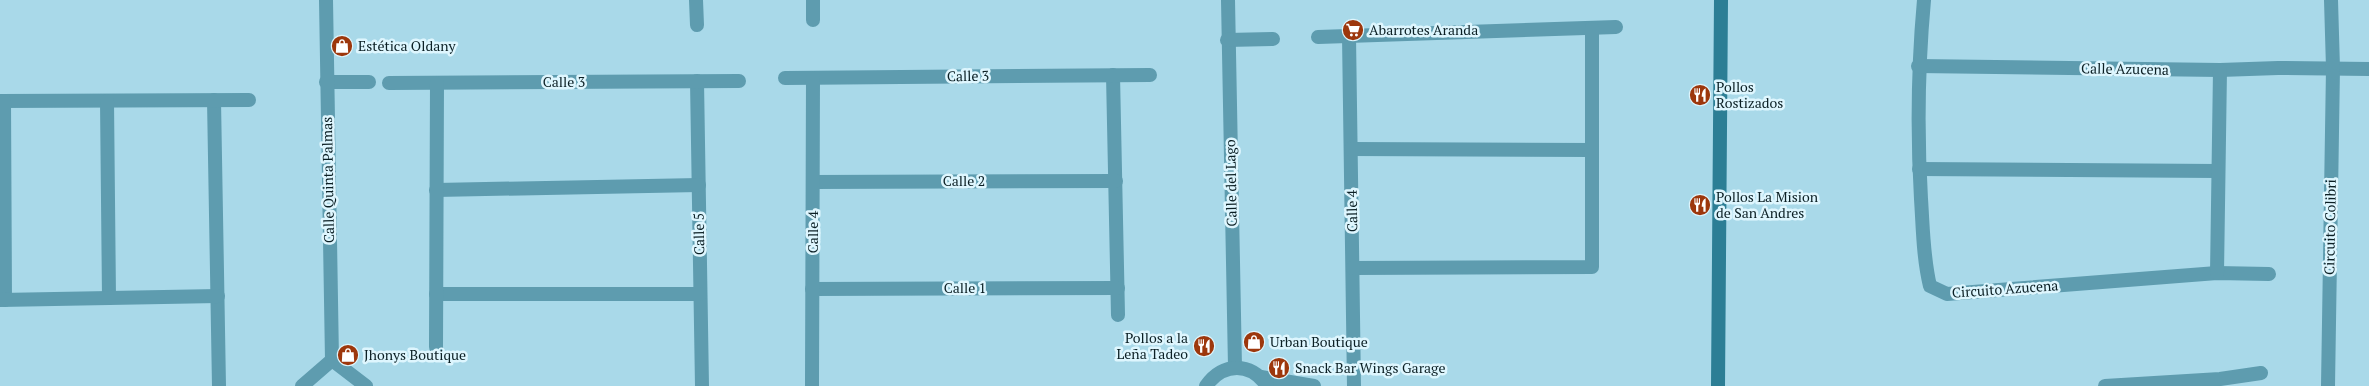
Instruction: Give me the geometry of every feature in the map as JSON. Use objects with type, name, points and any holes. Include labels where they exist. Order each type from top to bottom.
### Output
[{"type":"main road","points":[[1718,386],[1721,0]]},
{"type":"street","name":"Calle Quinta Palmas","points":[[326,0],[332,360]]},
{"type":"street","points":[[696,0],[697,25]]},
{"type":"street","points":[[813,0],[813,20]]},
{"type":"street","name":"Calle del Lago","points":[[1228,0],[1227,40],[1235,367]]},
{"type":"street","name":"Circuito Azucena","points":[[1924,0],[1918,66],[1919,169],[1925,265],[1930,286],[1947,294],[2217,273],[2269,274]]},
{"type":"street","name":"Circuito Colibri","points":[[2328,386],[2333,68],[2331,0]]},
{"type":"street","points":[[1352,268],[1592,267],[1592,28]]},
{"type":"street","points":[[1318,37],[1616,28]]},
{"type":"street","name":"Calle 4","points":[[1349,36],[1354,386]]},
{"type":"street","points":[[1227,40],[1273,40]]},
{"type":"street","name":"Calle Azucena","points":[[1918,66],[2220,70],[2333,68]]},
{"type":"street","points":[[2333,68],[2369,69]]},
{"type":"street","points":[[2217,273],[2217,171],[2220,70]]},
{"type":"street","points":[[1114,75],[1118,315]]},
{"type":"street","name":"Calle 3","points":[[785,78],[1150,75]]},
{"type":"street","name":"Calle 4","points":[[812,386],[813,78]]},
{"type":"street","name":"Calle 5","points":[[697,81],[702,386]]},
{"type":"street","name":"Calle 3","points":[[389,83],[739,81]]},
{"type":"street","points":[[326,82],[369,82]]},
{"type":"street","points":[[436,347],[437,83]]},
{"type":"street","points":[[107,100],[109,298]]},
{"type":"street","points":[[214,100],[219,386]]},
{"type":"street","points":[[218,296],[2,300],[2,101],[249,100]]},
{"type":"street","points":[[1351,148],[1592,150]]},
{"type":"street","points":[[1919,169],[2217,171]]},
{"type":"street","name":"Calle 2","points":[[813,182],[1116,181]]},
{"type":"street","points":[[436,190],[699,185]]},
{"type":"street","name":"Calle 1","points":[[812,289],[1118,288]]},
{"type":"street","points":[[436,294],[700,294]]},
{"type":"street","points":[[302,386],[332,360],[366,386]]},
{"type":"street","points":[[1204,386],[1214,376],[1235,367],[1251,370],[1264,382],[1314,386]]},
{"type":"street","points":[[2105,386],[2220,382],[2261,373]]},
{"type":"place","name":"Abarrotes Aranda","points":[[1353,30]]},
{"type":"place","name":"Estética Oldany","points":[[342,46]]},
{"type":"place","name":"Pollos Rostizados","points":[[1700,95]]},
{"type":"place","name":"Pollos La Mision de San Andres","points":[[1700,205]]},
{"type":"place","name":"Urban Boutique","points":[[1254,342]]},
{"type":"place","name":"Pollos a la Leña Tadeo","points":[[1204,346]]},
{"type":"place","name":"Jhonys Boutique","points":[[348,355]]},
{"type":"place","name":"Snack Bar Wings Garage","points":[[1279,368]]}]
